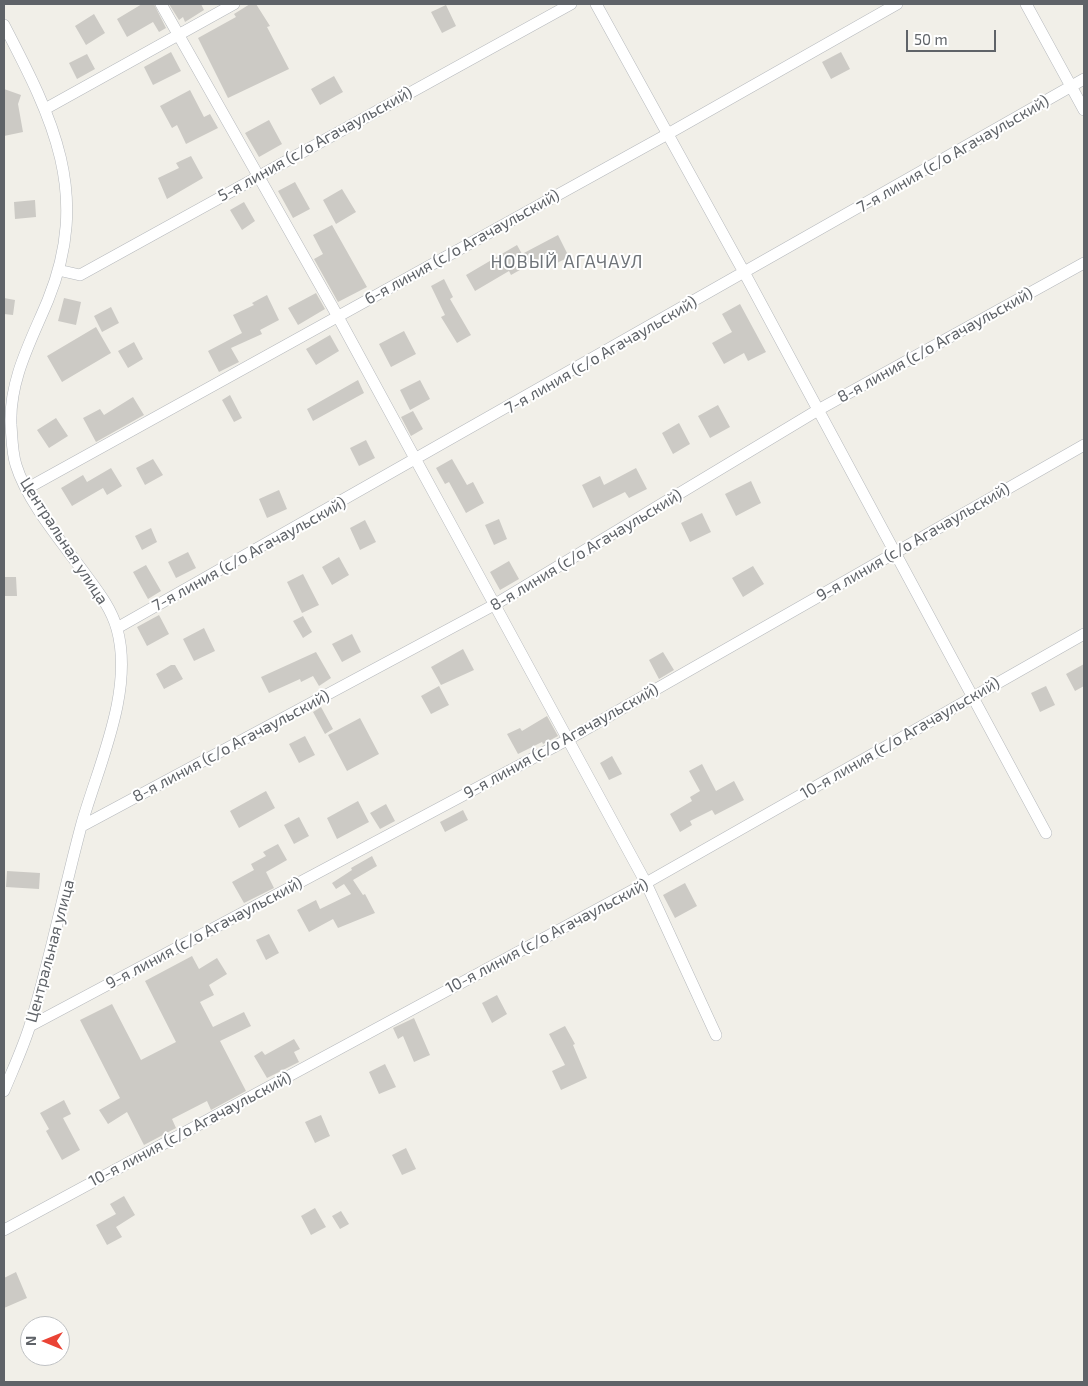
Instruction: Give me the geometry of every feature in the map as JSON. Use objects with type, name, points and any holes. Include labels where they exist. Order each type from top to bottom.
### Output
[{"type":"street","points":[[161,4],[337,315],[646,883],[716,1035]]},
{"type":"street","points":[[46,109],[234,4]]},
{"type":"street","name":"5-я линия (с/о Агачаульский)","points":[[58,270],[80,275],[571,4]]},
{"type":"street","points":[[596,4],[666,135],[745,274],[1046,833]]},
{"type":"street","name":"6-я линия (с/о Агачаульский)","points":[[26,489],[337,315],[666,135],[898,4]]},
{"type":"street","points":[[1026,4],[1084,110]]},
{"type":"street","name":"Центральная улица","points":[[4,25],[46,109],[60,155],[67,202],[66,243],[49,298],[28,344],[14,384],[11,423],[15,462],[26,489],[103,598],[117,628],[123,670],[118,702],[82,826],[56,932],[30,1026],[4,1091]]},
{"type":"street","name":"7-я линия (с/о Агачаульский)","points":[[117,628],[745,274],[1084,79]]},
{"type":"street","name":"8-я линия (с/о Агачаульский)","points":[[82,826],[494,605],[818,410],[1084,264]]},
{"type":"street","name":"9-я линия (с/о Агачаульский)","points":[[30,1026],[567,740],[1084,445]]},
{"type":"street","name":"10-я линия (с/о Агачаульский)","points":[[4,1230],[646,883],[1084,634]]},
{"type":"building","points":[[142,4],[154,4],[166,28],[159,32],[153,22],[127,37],[117,19]]},
{"type":"building","points":[[169,4],[201,4],[204,10],[185,22],[183,17],[179,20]]},
{"type":"building","points":[[250,4],[256,4],[270,26],[267,27],[289,69],[228,98],[198,38],[236,17],[234,14]]},
{"type":"building","points":[[446,5],[456,26],[442,33],[431,12]]},
{"type":"building","points":[[94,14],[105,33],[86,45],[75,26]]},
{"type":"building","points":[[171,52],[181,71],[153,85],[144,67]]},
{"type":"building","points":[[841,52],[850,69],[831,79],[822,62]]},
{"type":"building","points":[[87,54],[95,69],[77,79],[69,63]]},
{"type":"building","points":[[334,76],[343,92],[320,105],[311,89]]},
{"type":"building","points":[[4,89],[21,95],[18,104],[23,132],[4,136]]},
{"type":"building","points":[[190,90],[204,117],[210,114],[218,128],[186,144],[177,125],[172,128],[160,106]]},
{"type":"building","points":[[269,120],[282,144],[259,157],[245,133]]},
{"type":"building","points":[[191,156],[203,178],[167,199],[158,178],[179,168],[176,163]]},
{"type":"building","points":[[295,182],[310,209],[293,218],[278,191]]},
{"type":"building","points":[[342,189],[356,212],[336,224],[323,200]]},
{"type":"building","points":[[35,200],[36,217],[15,219],[14,202]]},
{"type":"building","points":[[244,202],[255,221],[242,230],[230,210]]},
{"type":"building","points":[[332,225],[367,287],[338,302],[314,259],[323,254],[313,235]]},
{"type":"building","points":[[558,235],[569,257],[549,267],[543,257],[511,275],[509,271],[475,291],[466,275],[517,245],[522,254]]},
{"type":"building","points":[[444,279],[453,297],[450,299],[471,335],[457,343],[441,317],[445,315],[431,286]]},
{"type":"building","points":[[316,293],[325,309],[298,325],[288,308]]},
{"type":"building","points":[[267,295],[279,320],[260,330],[262,334],[231,348],[239,362],[219,372],[208,351],[242,333],[233,315],[254,305],[252,303]]},
{"type":"building","points":[[4,298],[15,300],[13,315],[4,314]]},
{"type":"building","points":[[64,298],[81,302],[76,325],[58,321]]},
{"type":"building","points":[[740,304],[766,352],[748,361],[744,353],[724,364],[712,343],[732,332],[722,314]]},
{"type":"building","points":[[111,307],[119,323],[102,332],[94,316]]},
{"type":"building","points":[[96,327],[111,353],[62,382],[47,356]]},
{"type":"building","points":[[404,331],[416,354],[391,367],[379,344]]},
{"type":"building","points":[[330,335],[339,351],[316,365],[306,349]]},
{"type":"building","points":[[134,342],[143,359],[128,368],[118,351]]},
{"type":"building","points":[[358,380],[364,393],[313,421],[307,409]]},
{"type":"building","points":[[420,380],[430,399],[410,410],[400,390]]},
{"type":"building","points":[[230,395],[242,418],[234,422],[222,400]]},
{"type":"building","points":[[133,397],[144,415],[96,442],[83,418],[100,409],[104,415]]},
{"type":"building","points":[[718,405],[730,427],[710,438],[698,416]]},
{"type":"building","points":[[413,411],[423,429],[411,436],[401,417]]},
{"type":"building","points":[[56,418],[68,436],[49,448],[37,430]]},
{"type":"building","points":[[679,423],[690,444],[673,454],[662,433]]},
{"type":"building","points":[[366,440],[375,458],[359,466],[350,448]]},
{"type":"building","points":[[153,459],[163,475],[145,485],[136,468]]},
{"type":"building","points":[[452,459],[467,485],[473,482],[484,503],[466,513],[449,482],[445,484],[436,468]]},
{"type":"building","points":[[111,468],[122,486],[107,495],[103,488],[72,506],[61,488],[83,475],[87,482]]},
{"type":"building","points":[[636,468],[647,489],[629,498],[625,492],[593,508],[582,485],[600,476],[604,485]]},
{"type":"building","points":[[751,481],[761,503],[736,516],[725,494]]},
{"type":"building","points":[[279,490],[287,509],[267,518],[259,499]]},
{"type":"building","points":[[702,513],[711,532],[690,542],[681,523]]},
{"type":"building","points":[[499,519],[507,539],[494,545],[485,525]]},
{"type":"building","points":[[365,520],[376,542],[360,550],[350,528]]},
{"type":"building","points":[[151,528],[157,542],[142,550],[135,536]]},
{"type":"building","points":[[188,552],[196,568],[176,578],[168,562]]},
{"type":"building","points":[[339,557],[349,575],[332,585],[322,567]]},
{"type":"building","points":[[509,561],[519,579],[500,590],[490,572]]},
{"type":"building","points":[[146,565],[161,591],[148,599],[133,572]]},
{"type":"building","points":[[753,566],[764,584],[743,597],[732,578]]},
{"type":"building","points":[[303,574],[319,605],[302,613],[287,582]]},
{"type":"building","points":[[4,577],[16,577],[17,596],[4,596]]},
{"type":"building","points":[[159,615],[169,634],[147,646],[137,627]]},
{"type":"building","points":[[303,616],[312,632],[303,638],[293,621]]},
{"type":"building","points":[[204,628],[215,651],[194,661],[183,639]]},
{"type":"building","points":[[352,634],[361,652],[342,662],[332,644]]},
{"type":"building","points":[[463,649],[474,670],[441,685],[431,667]]},
{"type":"building","points":[[316,652],[331,678],[319,686],[313,676],[301,682],[300,679],[269,693],[261,677]]},
{"type":"building","points":[[663,652],[674,670],[659,679],[649,660]]},
{"type":"building","points":[[1084,664],[1084,686],[1075,691],[1066,674]]},
{"type":"building","points":[[171,665],[175,665],[183,679],[164,689],[156,674]]},
{"type":"building","points":[[439,686],[449,705],[431,714],[421,696]]},
{"type":"building","points":[[1046,686],[1055,705],[1040,712],[1031,693]]},
{"type":"building","points":[[321,707],[333,729],[325,734],[313,712]]},
{"type":"building","points":[[547,716],[558,736],[518,754],[507,734],[520,728],[522,731]]},
{"type":"building","points":[[360,718],[379,754],[347,771],[328,735]]},
{"type":"building","points":[[305,736],[315,755],[299,763],[289,744]]},
{"type":"building","points":[[612,756],[622,774],[609,780],[600,763]]},
{"type":"building","points":[[702,764],[716,791],[734,781],[744,800],[715,815],[712,810],[690,821],[692,825],[680,832],[670,814],[692,801],[690,797],[700,791],[689,771]]},
{"type":"building","points":[[266,791],[275,808],[239,828],[230,811]]},
{"type":"building","points":[[358,801],[369,822],[337,839],[327,818]]},
{"type":"building","points":[[386,804],[395,821],[380,829],[370,813]]},
{"type":"building","points":[[463,810],[468,820],[445,832],[440,822]]},
{"type":"building","points":[[299,817],[309,836],[294,844],[284,825]]},
{"type":"building","points":[[278,844],[287,860],[266,872],[274,888],[244,903],[232,882],[254,870],[251,864],[266,856],[263,852]]},
{"type":"building","points":[[372,856],[377,866],[353,880],[363,895],[365,894],[375,913],[338,928],[333,919],[309,932],[297,910],[316,900],[320,909],[351,894],[344,884],[336,889],[332,883],[352,870],[351,868]]},
{"type":"building","points":[[7,871],[40,873],[39,889],[6,887]]},
{"type":"building","points":[[685,883],[697,906],[675,918],[663,895]]},
{"type":"building","points":[[269,934],[279,953],[266,960],[256,940]]},
{"type":"building","points":[[192,956],[199,969],[217,958],[227,974],[209,985],[214,995],[200,1002],[213,1027],[244,1012],[251,1026],[220,1041],[246,1091],[211,1110],[207,1101],[172,1119],[176,1128],[144,1145],[127,1112],[108,1124],[99,1110],[120,1098],[80,1020],[112,1004],[141,1060],[176,1042],[145,981]]},
{"type":"building","points":[[497,995],[507,1014],[492,1023],[482,1003]]},
{"type":"building","points":[[414,1018],[430,1055],[414,1062],[403,1036],[398,1039],[393,1028]]},
{"type":"building","points":[[565,1026],[575,1044],[573,1045],[587,1078],[561,1090],[552,1071],[565,1065],[549,1034]]},
{"type":"building","points":[[294,1039],[300,1049],[294,1052],[299,1062],[267,1078],[254,1056],[262,1051],[265,1055]]},
{"type":"building","points":[[385,1064],[396,1087],[379,1094],[369,1072]]},
{"type":"building","points":[[64,1100],[71,1114],[63,1118],[80,1150],[62,1160],[46,1131],[49,1129],[40,1113]]},
{"type":"building","points":[[321,1115],[330,1136],[315,1143],[305,1122]]},
{"type":"building","points":[[406,1148],[416,1169],[402,1175],[392,1155]]},
{"type":"building","points":[[124,1196],[135,1215],[116,1227],[122,1237],[107,1245],[96,1225],[116,1214],[110,1204]]},
{"type":"building","points":[[315,1208],[326,1227],[311,1235],[301,1216]]},
{"type":"building","points":[[341,1211],[349,1224],[340,1229],[332,1216]]},
{"type":"building","points":[[16,1272],[27,1298],[4,1308],[4,1278]]},
{"type":"district","name":"НОВЫЙ АГАЧАУЛ","points":[[567,262]]}]
